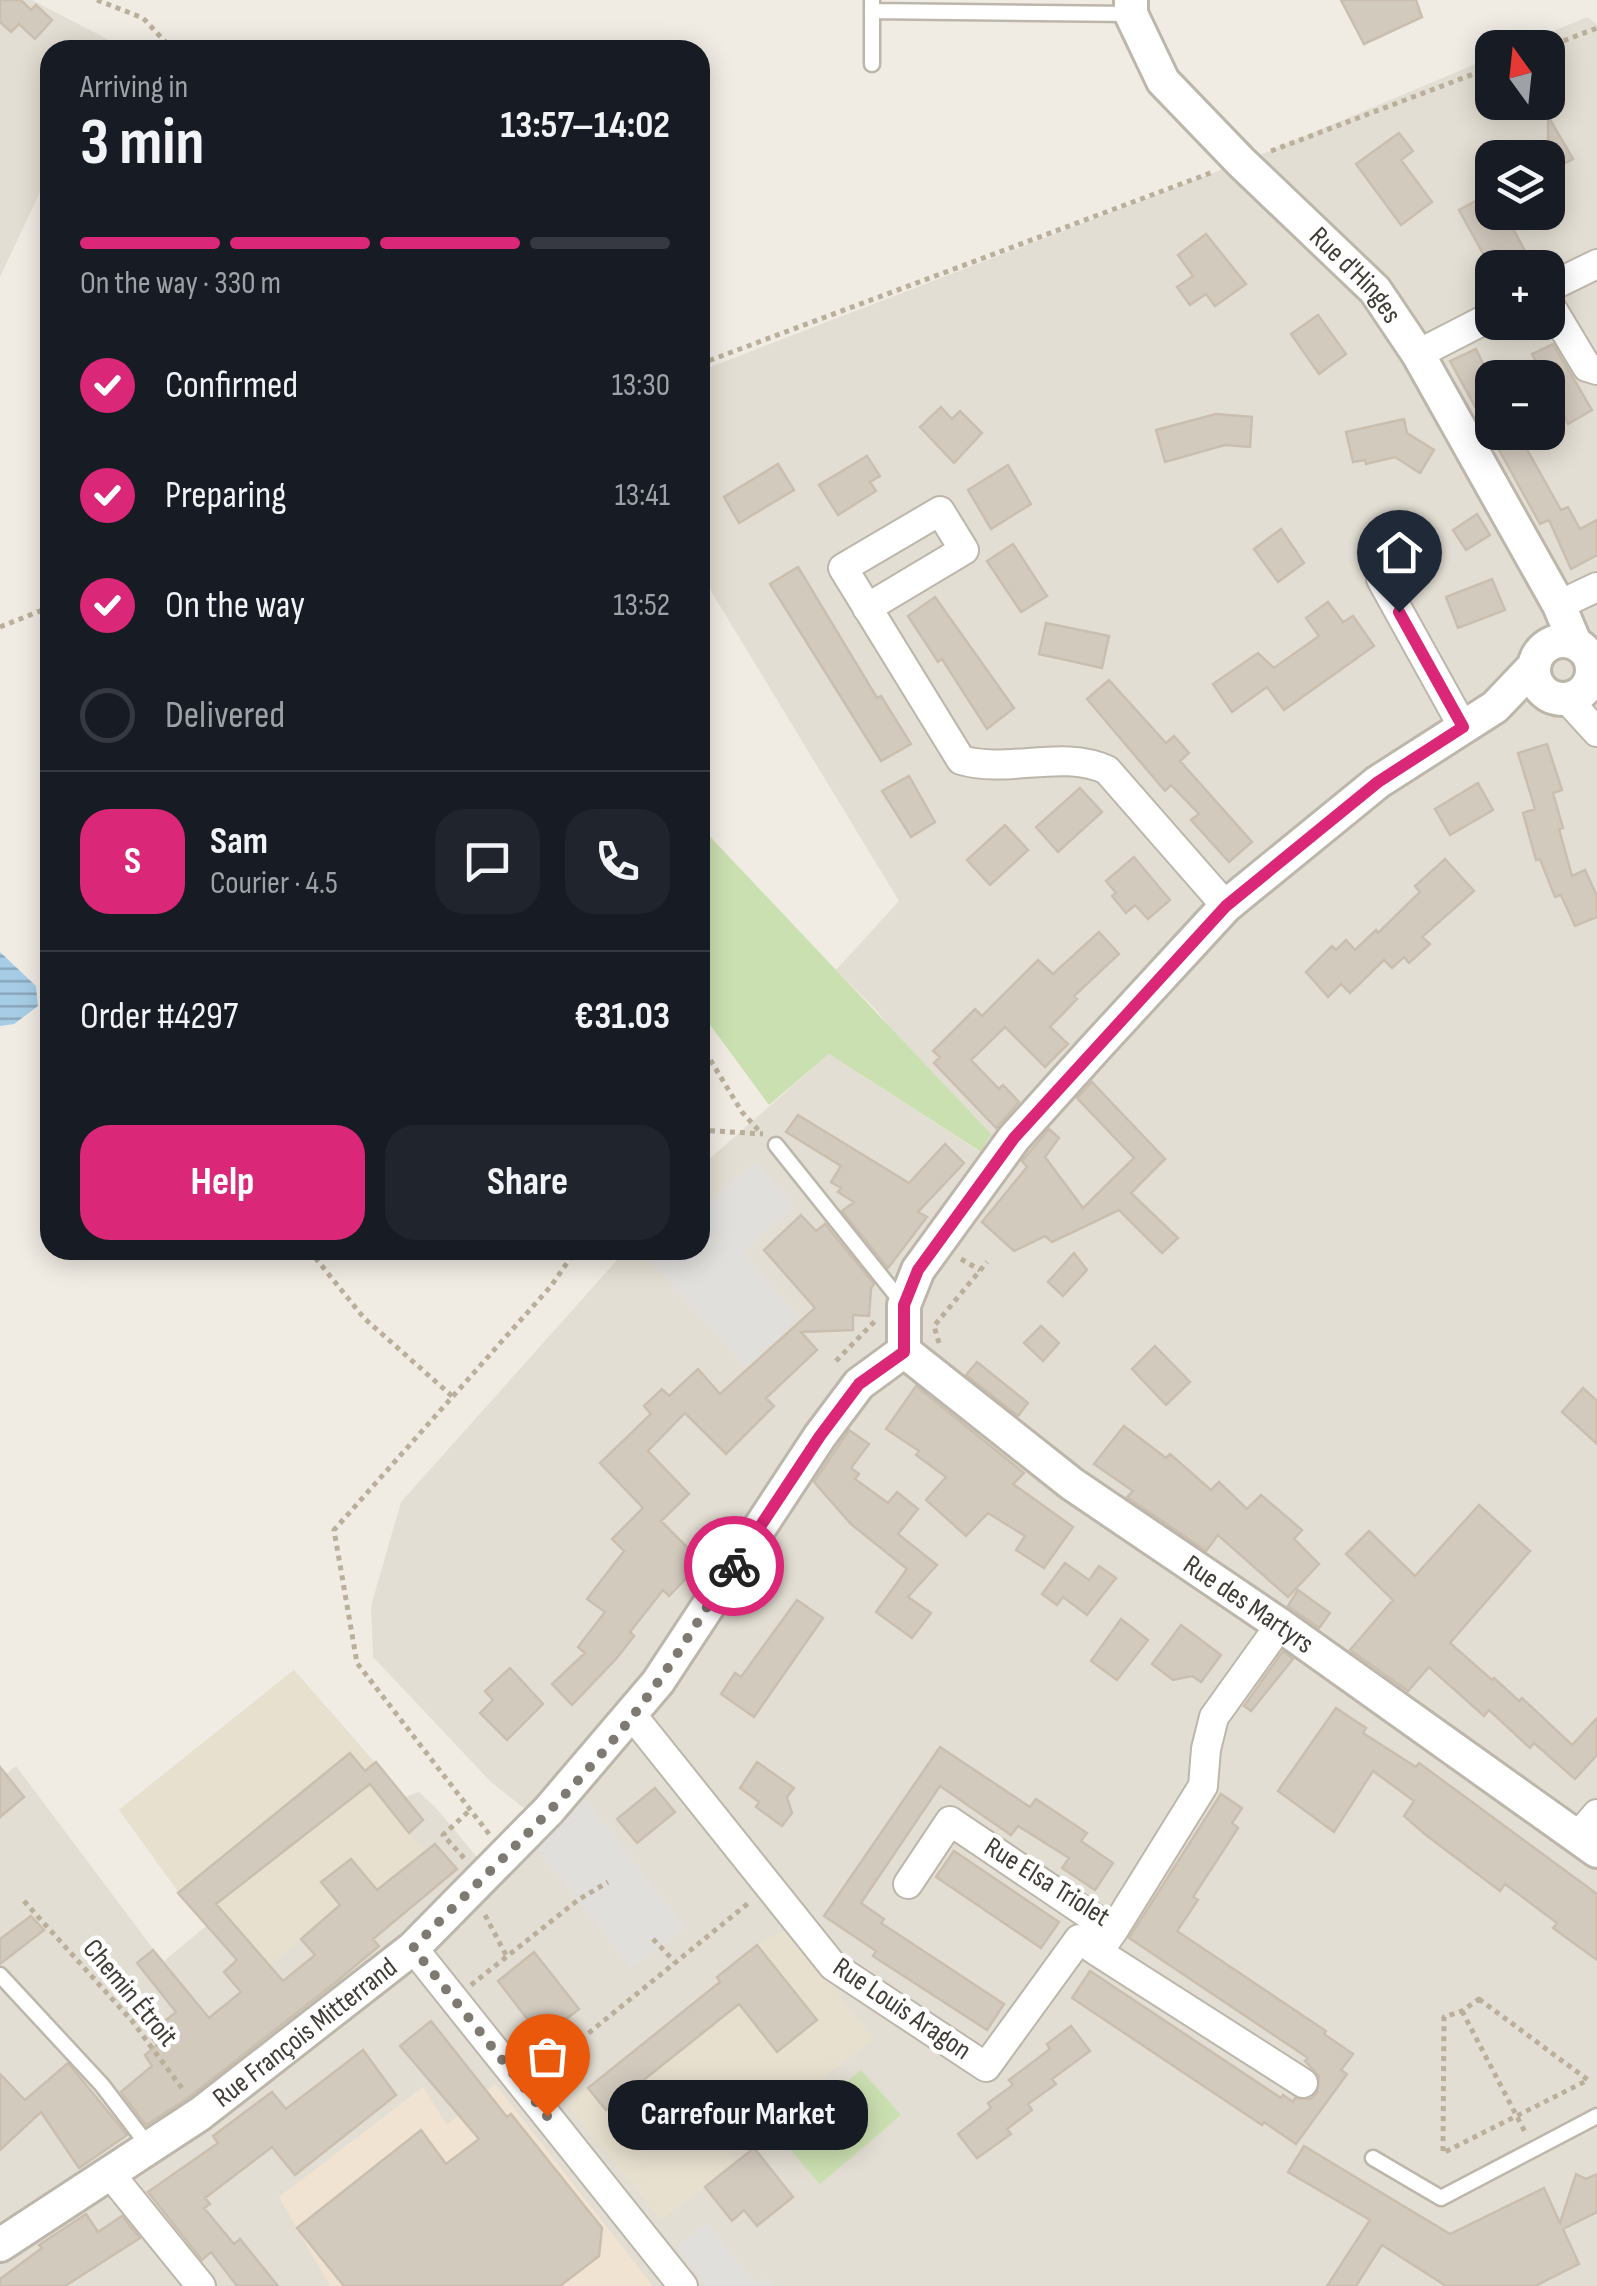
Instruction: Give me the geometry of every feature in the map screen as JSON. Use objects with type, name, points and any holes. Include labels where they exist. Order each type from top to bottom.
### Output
[{"type":"street","name":"Rue d'Hinges","points":[[1131,7],[1163,82],[1240,162],[1375,290],[1418,354],[1552,594]]},
{"type":"street","points":[[1565,280],[1597,264]]},
{"type":"street","points":[[1418,354],[1475,325]]},
{"type":"street","points":[[1565,330],[1588,367],[1597,370]]},
{"type":"street","points":[[1381,579],[1463,727]]},
{"type":"street","points":[[1597,587],[1552,594],[1573,672],[1597,731]]},
{"type":"street","points":[[868,608],[961,760],[982,766],[1088,761],[1106,770],[1226,906]]},
{"type":"street","points":[[915,1361],[895,1294],[918,1270],[1014,1138],[1226,906],[1378,782],[1495,707],[1573,672]]},
{"type":"street","name":"Rue des Martyrs","points":[[915,1361],[1072,1484],[1590,1834]]},
{"type":"street","name":"Rue François Mitterrand","points":[[0,2246],[200,2114],[413,1948],[550,1810],[632,1715],[658,1682],[808,1453],[859,1384],[915,1361]]},
{"type":"street","name":"Rue Elsa Triolet","points":[[908,1884],[950,1821],[1105,1941],[1203,1786],[1214,1718],[1280,1625]]},
{"type":"street","name":"Rue Louis Aragon","points":[[632,1715],[833,1966],[986,2066],[1078,1939],[1105,1941]]},
{"type":"street","points":[[1105,1941],[1302,2083]]},
{"type":"street","points":[[413,1948],[683,2286]]},
{"type":"street","points":[[111,2175],[201,2286]]},
{"type":"lane","points":[[872,64],[872,5],[1131,7]]},
{"type":"lane","points":[[776,1145],[895,1294]]},
{"type":"lane","points":[[0,1975],[102,2085],[150,2148]]},
{"type":"lane","points":[[1373,2158],[1440,2198],[1597,2116]]},
{"type":"path","points":[[97,0],[143,18],[164,40]]},
{"type":"path","points":[[1565,40],[1597,28]]},
{"type":"path","points":[[710,360],[1475,73]]},
{"type":"path","points":[[0,626],[40,611]]},
{"type":"path","points":[[710,1059],[742,1112],[776,1145]]},
{"type":"path","points":[[710,1130],[762,1132]]},
{"type":"path","points":[[317,1260],[364,1318],[453,1397]]},
{"type":"path","points":[[504,1854],[357,1663],[334,1530],[551,1286],[569,1260]]},
{"type":"path","points":[[915,1361],[940,1347],[934,1326],[987,1262]]},
{"type":"path","points":[[836,1361],[877,1319],[895,1294]]},
{"type":"path","points":[[470,1810],[443,1836],[471,1865],[457,1878],[480,1904],[506,1957]]},
{"type":"path","points":[[454,2000],[578,1900],[608,1882]]},
{"type":"path","points":[[524,2086],[769,1887]]},
{"type":"path","name":"Chemin Étroit","points":[[24,1901],[132,2021],[200,2114]]},
{"type":"path","points":[[653,1940],[676,1963]]},
{"type":"path","points":[[1479,1999],[1588,2080],[1516,2116],[1443,2153],[1444,2017],[1479,1999]]},
{"type":"path","points":[[1462,2010],[1534,2149]]},
{"type":"shaded area","points":[[0,0],[32,0],[109,40],[40,40],[40,192],[0,277]]},
{"type":"shaded area","points":[[1587,17],[1597,24],[1597,2286],[0,2286],[0,1779],[16,1766],[163,1962],[207,1925],[119,1810],[294,1670],[405,1797],[419,1792],[481,1862],[530,1813],[491,1782],[373,1657],[371,1606],[401,1502],[617,1260],[710,1260],[710,1158],[829,1054],[980,1152],[878,1012],[836,970],[899,901],[710,589],[710,367],[1267,152],[1475,64],[1475,120],[1565,120],[1565,30],[1556,30]]},
{"type":"shaded area","points":[[755,1161],[794,1205],[744,1253],[800,1318],[746,1366],[648,1260],[710,1260],[710,1202]]},
{"type":"shaded area","points":[[294,1670],[423,1820],[409,1834],[426,1851],[348,1914],[301,1939],[253,1979],[179,1893],[119,1810]]},
{"type":"shaded area","points":[[586,1800],[686,1928],[631,1968],[536,1848]]},
{"type":"shaded area","points":[[788,1929],[873,2039],[728,2153],[735,2163],[661,2220],[566,2103],[720,1983],[717,1977],[757,1945]]},
{"type":"shaded area","points":[[495,2084],[653,2286],[330,2286],[279,2197],[423,2087],[447,2125]]},
{"type":"shaded area","points":[[707,2223],[757,2285],[767,2277],[774,2286],[707,2286],[676,2247]]},
{"type":"green space","points":[[710,837],[991,1134],[981,1152],[829,1054],[769,1105],[710,1025]]},
{"type":"green space","points":[[861,2070],[901,2115],[820,2184],[781,2139]]},
{"type":"water","points":[[0,952],[36,986],[38,1006],[14,1024],[0,1026]]},
{"type":"building","points":[[0,0],[21,0],[31,10],[36,5],[52,20],[35,39],[19,24],[11,32],[0,22]]},
{"type":"building","points":[[1341,0],[1416,0],[1422,17],[1364,44]]},
{"type":"building","points":[[1548,120],[1550,120],[1562,140],[1548,140]]},
{"type":"building","points":[[1399,133],[1413,151],[1401,160],[1432,202],[1401,225],[1356,164]]},
{"type":"building","points":[[1565,145],[1573,159],[1565,163]]},
{"type":"building","points":[[1475,201],[1475,230],[1514,230],[1525,250],[1481,250],[1459,210]]},
{"type":"building","points":[[1206,234],[1246,284],[1215,306],[1206,294],[1190,305],[1177,287],[1193,276],[1178,255]]},
{"type":"building","points":[[1318,315],[1346,354],[1319,374],[1291,334]]},
{"type":"building","points":[[1553,344],[1562,360],[1535,360],[1532,354]]},
{"type":"building","points":[[1476,349],[1481,360],[1475,360],[1475,406],[1450,361]]},
{"type":"building","points":[[1565,364],[1592,410],[1568,424],[1565,417]]},
{"type":"building","points":[[941,407],[952,419],[960,411],[982,433],[954,463],[920,427]]},
{"type":"building","points":[[1216,414],[1252,417],[1250,447],[1225,445],[1165,462],[1156,430]]},
{"type":"building","points":[[1404,419],[1407,433],[1434,450],[1420,473],[1395,457],[1366,464],[1365,460],[1353,462],[1346,432]]},
{"type":"building","points":[[1499,450],[1527,450],[1561,510],[1568,507],[1580,529],[1597,520],[1597,555],[1571,569],[1549,520],[1540,524]]},
{"type":"building","points":[[867,456],[880,476],[870,482],[876,491],[838,515],[819,485]]},
{"type":"building","points":[[778,464],[794,490],[739,523],[724,497]]},
{"type":"building","points":[[1008,465],[1031,504],[991,529],[968,490]]},
{"type":"building","points":[[1477,514],[1490,535],[1466,550],[1453,530]]},
{"type":"building","points":[[1281,529],[1304,563],[1278,582],[1254,549]]},
{"type":"building","points":[[1013,544],[1047,596],[1021,612],[987,561]]},
{"type":"building","points":[[798,567],[877,698],[881,696],[911,744],[881,761],[770,584]]},
{"type":"building","points":[[1492,579],[1505,610],[1458,628],[1446,597]]},
{"type":"building","points":[[935,597],[1014,708],[987,729],[942,659],[938,662],[908,616]]},
{"type":"building","points":[[1328,602],[1343,622],[1353,616],[1374,646],[1284,710],[1267,687],[1232,712],[1213,684],[1258,653],[1274,668],[1319,636],[1306,618]]},
{"type":"building","points":[[1046,623],[1109,636],[1102,668],[1039,654]]},
{"type":"building","points":[[1109,680],[1166,743],[1174,736],[1189,753],[1180,761],[1252,842],[1229,862],[1191,820],[1199,814],[1171,785],[1165,791],[1087,699]]},
{"type":"building","points":[[1547,744],[1562,790],[1553,793],[1572,876],[1585,870],[1597,896],[1597,917],[1575,926],[1561,895],[1555,897],[1540,859],[1536,860],[1523,813],[1535,809],[1518,753]]},
{"type":"building","points":[[909,776],[935,822],[911,837],[882,791]]},
{"type":"building","points":[[1478,783],[1493,810],[1450,835],[1435,809]]},
{"type":"building","points":[[1080,788],[1102,812],[1058,852],[1036,827]]},
{"type":"building","points":[[1005,825],[1028,850],[990,885],[967,860]]},
{"type":"building","points":[[1134,857],[1170,900],[1148,919],[1135,905],[1126,913],[1106,881]]},
{"type":"building","points":[[1445,859],[1474,891],[1422,937],[1430,944],[1409,963],[1404,957],[1392,968],[1384,960],[1350,993],[1341,984],[1328,997],[1306,972],[1332,946],[1336,950],[1346,940],[1355,950],[1376,930],[1378,933],[1420,892],[1415,886]]},
{"type":"building","points":[[1099,932],[1119,954],[1074,996],[1077,999],[1050,1027],[1068,1044],[1045,1067],[1005,1027],[971,1060],[999,1089],[1003,1085],[1019,1102],[996,1128],[934,1063],[940,1057],[933,1051],[975,1009],[982,1016],[1038,960],[1053,974]]},
{"type":"building","points":[[1092,1082],[1165,1159],[1131,1193],[1178,1238],[1162,1253],[1119,1210],[1052,1242],[1045,1236],[1014,1251],[982,1222],[1027,1167],[1022,1161],[1049,1129],[1059,1138],[1045,1157],[1083,1208],[1134,1158],[1077,1098]]},
{"type":"building","points":[[798,1115],[909,1183],[945,1144],[964,1163],[918,1212],[927,1217],[888,1268],[842,1211],[854,1202],[831,1182],[841,1166],[786,1132]]},
{"type":"building","points":[[801,1215],[816,1231],[825,1224],[874,1284],[869,1316],[853,1315],[853,1330],[801,1332],[817,1350],[766,1398],[774,1406],[726,1454],[685,1413],[648,1451],[689,1494],[661,1521],[702,1562],[669,1596],[663,1590],[630,1632],[634,1636],[616,1659],[572,1705],[552,1684],[585,1653],[578,1647],[605,1612],[587,1599],[624,1551],[612,1539],[643,1508],[600,1463],[651,1414],[644,1406],[662,1389],[669,1396],[698,1369],[720,1394],[815,1308],[764,1250]]},
{"type":"building","points":[[1074,1253],[1087,1270],[1063,1296],[1048,1282]]},
{"type":"building","points":[[1041,1326],[1059,1343],[1043,1361],[1024,1343]]},
{"type":"building","points":[[1155,1346],[1190,1382],[1166,1405],[1132,1369]]},
{"type":"building","points":[[977,1362],[1028,1403],[1018,1416],[966,1375]]},
{"type":"building","points":[[916,1386],[1024,1473],[1013,1484],[1073,1527],[1044,1568],[1016,1550],[1025,1536],[988,1513],[966,1536],[926,1500],[946,1477],[916,1455],[919,1451],[886,1429]]},
{"type":"building","points":[[1583,1388],[1597,1401],[1597,1444],[1562,1412]]},
{"type":"building","points":[[1124,1426],[1166,1458],[1170,1454],[1211,1490],[1219,1482],[1247,1509],[1261,1495],[1302,1530],[1294,1539],[1319,1564],[1288,1597],[1218,1535],[1206,1551],[1127,1497],[1133,1491],[1094,1464]]},
{"type":"building","points":[[849,1430],[869,1444],[851,1468],[859,1474],[855,1479],[888,1503],[897,1492],[918,1509],[898,1534],[937,1565],[908,1597],[931,1613],[912,1638],[876,1612],[907,1569],[851,1524],[814,1482]]},
{"type":"building","points":[[1479,1505],[1530,1551],[1450,1643],[1519,1701],[1522,1698],[1572,1745],[1597,1718],[1597,1755],[1575,1779],[1534,1743],[1530,1748],[1489,1710],[1484,1716],[1429,1667],[1408,1691],[1350,1650],[1393,1600],[1346,1554],[1369,1531],[1415,1576]]},
{"type":"building","points":[[1065,1563],[1089,1580],[1099,1566],[1116,1578],[1087,1615],[1063,1597],[1057,1605],[1042,1594]]},
{"type":"building","points":[[1298,1590],[1330,1613],[1319,1628],[1288,1606]]},
{"type":"building","points":[[797,1600],[823,1618],[754,1717],[721,1694],[735,1673],[741,1677]]},
{"type":"building","points":[[1121,1619],[1148,1640],[1117,1680],[1091,1661]]},
{"type":"building","points":[[1181,1625],[1221,1655],[1201,1682],[1192,1676],[1173,1680],[1152,1664]]},
{"type":"building","points":[[1283,1651],[1293,1659],[1251,1711],[1244,1706]]},
{"type":"building","points":[[510,1668],[543,1704],[507,1740],[480,1713],[493,1700],[485,1691]]},
{"type":"building","points":[[1336,1708],[1366,1728],[1363,1733],[1416,1767],[1419,1763],[1597,1894],[1597,1960],[1553,1928],[1557,1923],[1505,1884],[1500,1891],[1426,1835],[1404,1816],[1414,1801],[1373,1771],[1334,1832],[1278,1791]]},
{"type":"building","points":[[940,1747],[1030,1807],[1036,1799],[1087,1833],[1081,1841],[1113,1863],[1095,1890],[1062,1868],[1069,1858],[1018,1826],[1011,1835],[940,1786],[861,1903],[884,1919],[881,1923],[1004,2004],[987,2030],[873,1956],[876,1951],[824,1916]]},
{"type":"building","points":[[350,1753],[365,1771],[376,1762],[423,1820],[409,1833],[370,1784],[216,1904],[283,1981],[315,1955],[301,1939],[340,1905],[321,1882],[351,1859],[377,1890],[435,1844],[457,1869],[373,1939],[379,1946],[336,1982],[188,2098],[146,2125],[121,2092],[152,2066],[145,2055],[157,2045],[149,2034],[176,2012],[137,1963],[153,1950],[209,2018],[241,1992],[224,1972],[237,1960],[178,1893]]},
{"type":"building","points":[[757,1762],[794,1788],[787,1797],[792,1813],[782,1826],[756,1807],[759,1802],[740,1788]]},
{"type":"building","points":[[0,1767],[24,1797],[0,1817]]},
{"type":"building","points":[[655,1788],[675,1812],[637,1843],[617,1819]]},
{"type":"building","points":[[1221,1794],[1242,1808],[1232,1823],[1238,1828],[1193,1897],[1198,1900],[1177,1931],[1326,2031],[1324,2034],[1353,2054],[1341,2070],[1347,2074],[1296,2144],[1072,1998],[1090,1971],[1281,2098],[1283,2095],[1293,2102],[1295,2098],[1310,2099],[1317,2093],[1319,2076],[1305,2061],[1308,2058],[1129,1938]]},
{"type":"building","points":[[954,1851],[1059,1922],[1041,1948],[936,1877]]},
{"type":"building","points":[[31,1916],[44,1930],[0,1964],[0,1939]]},
{"type":"building","points":[[757,1945],[817,2020],[777,2052],[739,2004],[606,2110],[588,2088],[720,1982],[717,1977]]},
{"type":"building","points":[[534,1952],[579,2009],[542,2038],[498,1981]]},
{"type":"building","points":[[431,2021],[602,2228],[599,2256],[560,2286],[344,2286],[297,2228],[421,2130],[446,2164],[479,2139],[400,2046]]},
{"type":"building","points":[[1071,2026],[1090,2051],[1052,2079],[1056,2084],[1028,2104],[1032,2110],[1007,2129],[1011,2134],[977,2158],[958,2134],[991,2108],[988,2103],[1013,2085],[1009,2080],[1050,2049],[1047,2044]]},
{"type":"building","points":[[363,2050],[396,2095],[295,2175],[272,2147],[205,2198],[210,2204],[204,2208],[234,2244],[240,2239],[278,2286],[237,2286],[211,2252],[202,2260],[148,2192],[218,2143],[213,2136],[272,2092],[286,2109]]},
{"type":"building","points":[[68,2063],[127,2135],[79,2168],[41,2112],[0,2150],[0,2074],[25,2100]]},
{"type":"building","points":[[1304,2146],[1450,2234],[1544,2188],[1560,2223],[1576,2174],[1586,2179],[1597,2174],[1597,2212],[1563,2229],[1579,2264],[1535,2286],[1446,2286],[1382,2245],[1356,2286],[1327,2286],[1370,2220],[1288,2172]]},
{"type":"building","points":[[754,2148],[793,2197],[757,2226],[744,2210],[732,2221],[705,2187]]},
{"type":"building","points":[[86,2214],[98,2232],[122,2216],[140,2238],[65,2286],[0,2286],[0,2279],[42,2248],[39,2245]]},
{"type":"way so far","points":[[547,2116],[413,1948],[550,1810],[632,1715],[734,1566]]},
{"type":"place","name":"Carrefour Market","points":[[547,2116]]},
{"type":"route","points":[[734,1566],[859,1384],[904,1352],[904,1305],[918,1270],[1014,1138],[1226,906],[1378,782],[1463,727],[1399,612]]}]
